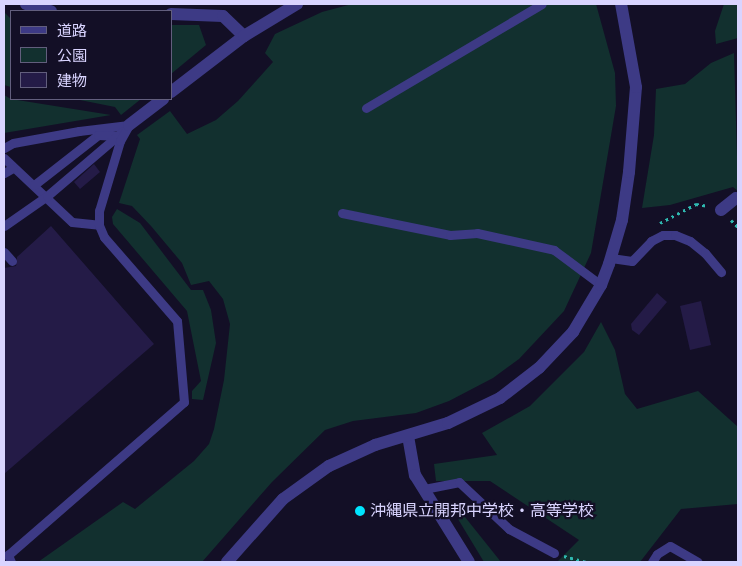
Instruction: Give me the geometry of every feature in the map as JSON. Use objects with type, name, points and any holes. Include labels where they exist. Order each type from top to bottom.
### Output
[{"type":"street","points":[[26,4],[47,10]]},
{"type":"street","points":[[172,91],[244,36],[297,4]]},
{"type":"street","points":[[227,562],[254,529],[304,482],[351,454],[475,412],[523,382],[573,332],[601,285],[622,220],[629,172],[636,87],[621,4]]},
{"type":"street","points":[[172,14],[223,16],[244,36]]},
{"type":"street","points":[[129,125],[161,100]]},
{"type":"street","points":[[720,210],[736,198]]},
{"type":"street","points":[[408,436],[415,475],[469,562]]},
{"type":"lane","points":[[366,108],[540,4]]},
{"type":"lane","points":[[4,226],[47,196],[129,125]]},
{"type":"lane","points":[[4,148],[22,141],[129,125]]},
{"type":"lane","points":[[11,562],[8,555],[184,402],[177,321],[104,237],[100,225],[99,211],[114,158],[129,125]]},
{"type":"lane","points":[[34,184],[98,135],[117,136]]},
{"type":"lane","points":[[4,158],[13,168],[47,196],[72,222],[100,225]]},
{"type":"lane","points":[[4,173],[13,168]]},
{"type":"lane","points":[[342,213],[450,235],[478,233],[554,250],[601,285]]},
{"type":"lane","points":[[611,258],[632,261],[650,241],[663,235],[675,235],[705,252],[721,272]]},
{"type":"lane","points":[[4,252],[12,261]]},
{"type":"lane","points":[[424,490],[459,482],[509,529],[554,553]]},
{"type":"lane","points":[[652,562],[657,554],[670,546],[698,562]]},
{"type":"path","points":[[652,227],[696,204],[720,210],[738,227]]},
{"type":"path","points":[[554,553],[586,562]]},
{"type":"green space","points":[[352,4],[596,4],[615,73],[616,106],[591,253],[564,311],[519,359],[493,378],[449,401],[416,413],[353,421],[325,430],[272,482],[202,562],[38,562],[123,502],[135,509],[194,461],[209,444],[214,429],[224,380],[230,324],[223,299],[209,281],[191,285],[182,263],[151,226],[132,206],[119,203],[140,139],[137,135],[170,111],[187,134],[216,120],[238,101],[273,62],[265,53],[275,34],[322,12]]},
{"type":"green space","points":[[724,4],[738,4],[738,38],[716,44],[715,31]]},
{"type":"green space","points":[[4,12],[10,18],[10,87],[4,85]]},
{"type":"green space","points":[[172,25],[199,25],[206,45],[172,73]]},
{"type":"green space","points":[[734,53],[738,191],[733,187],[670,205],[642,208],[654,135],[656,89],[685,84],[711,63]]},
{"type":"green space","points":[[4,95],[10,100],[111,115],[4,133]]},
{"type":"green space","points":[[80,100],[140,100],[121,115],[115,107]]},
{"type":"green space","points":[[117,209],[140,223],[191,290],[203,290],[211,310],[216,343],[203,400],[192,399],[192,391],[201,381],[187,311],[113,224],[112,217]]},
{"type":"green space","points":[[601,322],[615,350],[625,394],[637,409],[698,391],[738,427],[738,504],[681,509],[640,562],[557,562],[579,540],[490,481],[436,481],[434,464],[497,455],[482,433],[530,406],[584,352]]},
{"type":"green space","points":[[461,512],[501,562],[484,562],[458,519]]},
{"type":"building","points":[[94,164],[100,172],[80,189],[74,182]]},
{"type":"building","points":[[51,226],[154,344],[4,474],[4,268],[16,266],[17,257]]},
{"type":"building","points":[[657,293],[667,302],[639,335],[632,330],[631,324]]},
{"type":"building","points":[[701,301],[711,345],[690,350],[680,306]]},
{"type":"place","name":"沖縄県立開邦中学校・高等学校","points":[[360,511]]}]
